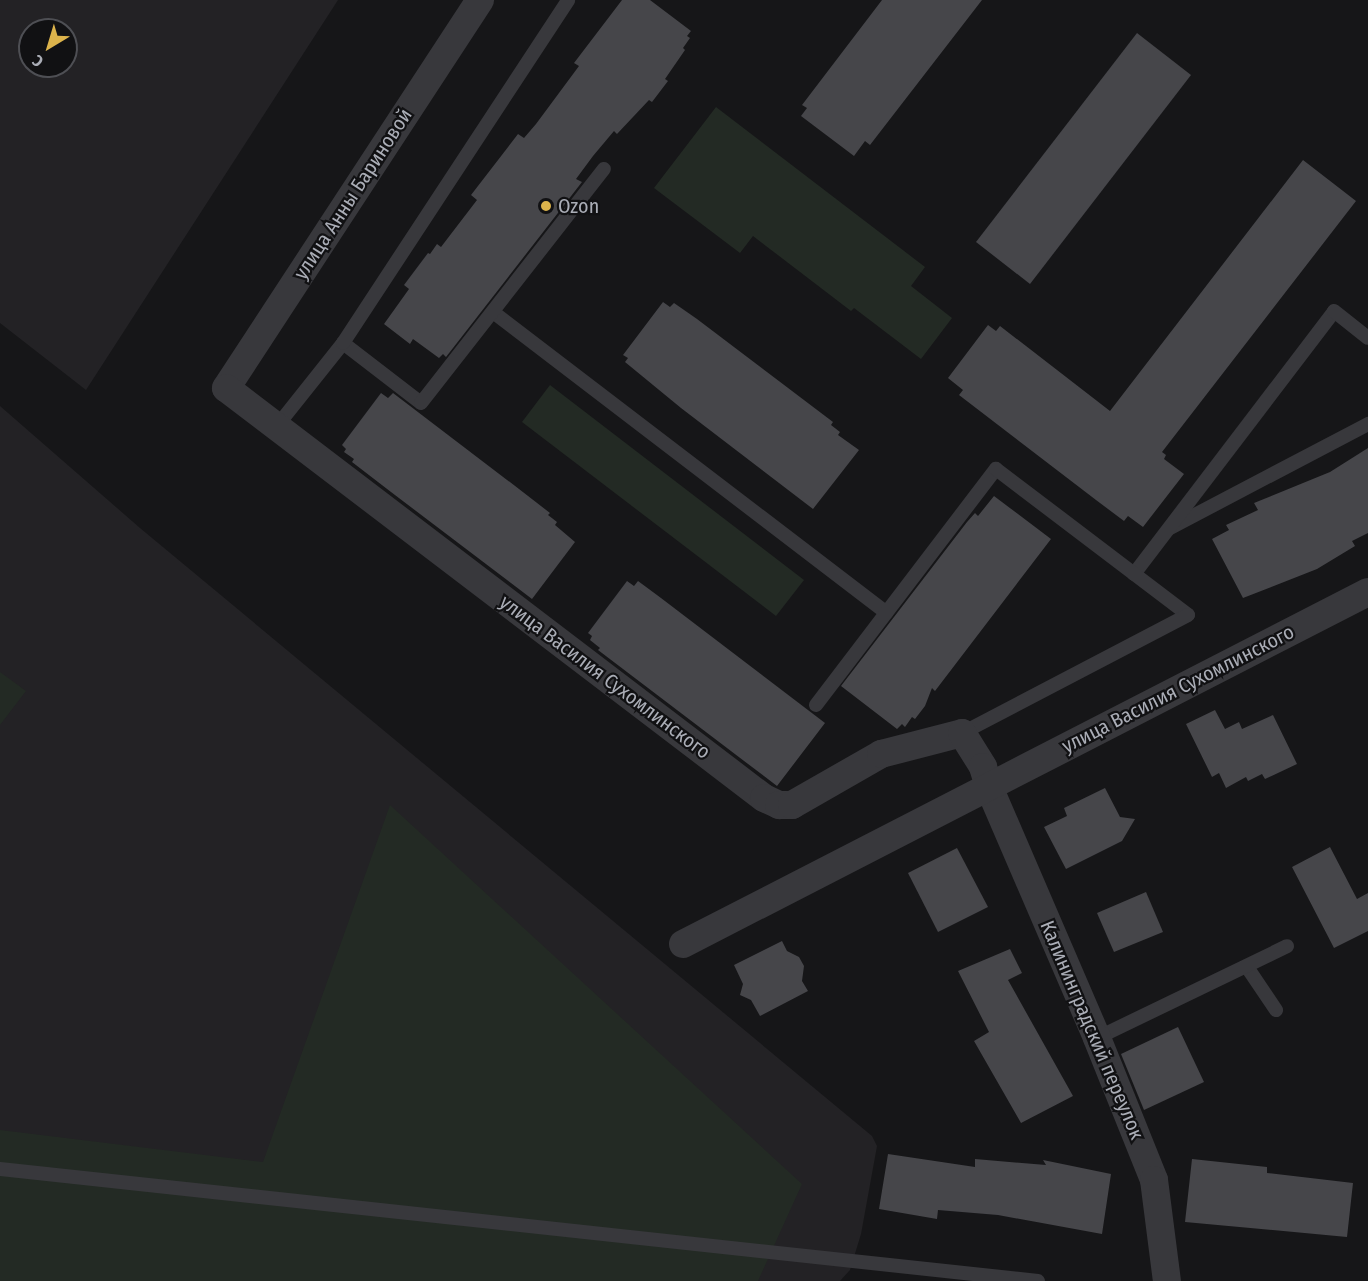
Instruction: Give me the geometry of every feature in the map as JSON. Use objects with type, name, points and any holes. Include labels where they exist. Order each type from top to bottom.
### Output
[{"type":"street","name":"улица Анны Бариновой","points":[[226,388],[480,0]]},
{"type":"street","name":"улица Василия Сухомлинского","points":[[226,388],[764,798],[779,805],[792,805],[881,754],[962,734]]},
{"type":"street","name":"улица Василия Сухомлинского","points":[[683,944],[1368,592]]},
{"type":"street","points":[[962,734],[983,767],[989,787]]},
{"type":"street","name":"Калининградский переулок","points":[[989,787],[1097,1038],[1154,1180],[1167,1281]]},
{"type":"lane","points":[[277,426],[343,343],[568,0]]},
{"type":"lane","points":[[343,343],[422,403],[604,170]]},
{"type":"lane","points":[[1134,574],[1334,311],[1368,338]]},
{"type":"lane","points":[[493,312],[886,613]]},
{"type":"lane","points":[[1167,530],[1368,424]]},
{"type":"lane","points":[[816,705],[996,469],[1188,615],[962,734]]},
{"type":"lane","points":[[1097,1038],[1287,946]]},
{"type":"lane","points":[[1247,967],[1276,1010]]},
{"type":"lane","points":[[0,1169],[1038,1281]]},
{"type":"shaded area","points":[[0,0],[338,0],[86,390],[0,323]]},
{"type":"shaded area","points":[[716,107],[925,267],[911,286],[952,318],[921,359],[854,308],[851,311],[753,236],[740,253],[654,188]]},
{"type":"shaded area","points":[[550,385],[804,580],[776,616],[522,422]]},
{"type":"shaded area","points":[[0,406],[140,528],[872,1136],[877,1146],[861,1234],[850,1270],[840,1281],[0,1281]]},
{"type":"shaded area","points":[[0,672],[26,691],[0,725]]},
{"type":"shaded area","points":[[390,805],[802,1184],[758,1281],[0,1281],[0,1130],[263,1162]]},
{"type":"building","points":[[622,0],[650,0],[691,31],[687,36],[690,38],[683,48],[685,50],[665,79],[668,81],[652,102],[649,100],[617,134],[614,131],[593,156],[576,179],[582,182],[446,357],[443,354],[439,358],[413,339],[410,344],[384,324],[409,289],[404,285],[428,253],[430,254],[437,244],[441,247],[477,200],[471,195],[518,134],[524,138],[536,124],[579,66],[574,63]]},
{"type":"building","points":[[882,0],[982,0],[870,145],[865,141],[854,156],[801,116],[807,108],[802,105]]},
{"type":"building","points":[[1137,33],[1191,75],[1030,284],[976,242]]},
{"type":"building","points":[[1303,160],[1356,201],[1162,452],[1166,455],[1164,459],[1184,474],[1143,527],[1128,516],[1124,521],[959,395],[963,390],[948,378],[988,325],[996,331],[1000,326],[1110,411]]},
{"type":"building","points":[[663,302],[670,307],[674,303],[697,319],[833,422],[831,425],[840,432],[838,435],[859,450],[813,509],[625,362],[628,358],[623,355]]},
{"type":"building","points":[[381,393],[388,398],[393,393],[519,489],[550,513],[548,515],[557,522],[555,525],[575,542],[532,599],[352,462],[354,459],[344,452],[346,449],[342,445]]},
{"type":"building","points":[[1368,448],[1368,533],[1352,541],[1355,546],[1317,569],[1243,598],[1212,539],[1229,530],[1226,525],[1258,510],[1254,503],[1330,472]]},
{"type":"building","points":[[994,496],[1051,539],[935,691],[932,688],[925,706],[915,719],[912,717],[905,727],[902,724],[897,729],[841,686],[967,522],[975,513],[978,516]]},
{"type":"building","points":[[627,581],[634,586],[638,581],[825,723],[777,786],[598,650],[600,648],[590,640],[592,636],[588,633]]},
{"type":"building","points":[[1215,710],[1225,729],[1239,722],[1242,729],[1273,715],[1297,764],[1265,779],[1262,774],[1248,781],[1246,777],[1226,788],[1219,773],[1212,777],[1186,724]]},
{"type":"building","points":[[1105,788],[1120,817],[1135,819],[1122,841],[1066,869],[1044,827],[1067,816],[1064,808]]},
{"type":"building","points":[[1330,847],[1357,899],[1368,893],[1368,931],[1334,948],[1292,867]]},
{"type":"building","points":[[957,848],[988,907],[938,932],[908,873]]},
{"type":"building","points":[[1146,892],[1163,932],[1114,952],[1097,913]]},
{"type":"building","points":[[782,941],[787,951],[799,957],[804,966],[802,981],[808,991],[760,1016],[751,1000],[740,995],[743,984],[734,965]]},
{"type":"building","points":[[1010,949],[1022,973],[1008,980],[1073,1096],[1021,1123],[974,1041],[989,1032],[958,971]]},
{"type":"building","points":[[1178,1027],[1204,1082],[1144,1110],[1121,1054]]},
{"type":"building","points":[[888,1154],[975,1167],[975,1159],[1046,1165],[1043,1160],[1111,1174],[1102,1234],[998,1215],[938,1210],[937,1219],[879,1209]]},
{"type":"building","points":[[1192,1159],[1267,1167],[1267,1173],[1353,1183],[1347,1237],[1185,1222]]},
{"type":"place","name":"Ozon","points":[[546,206]]}]
